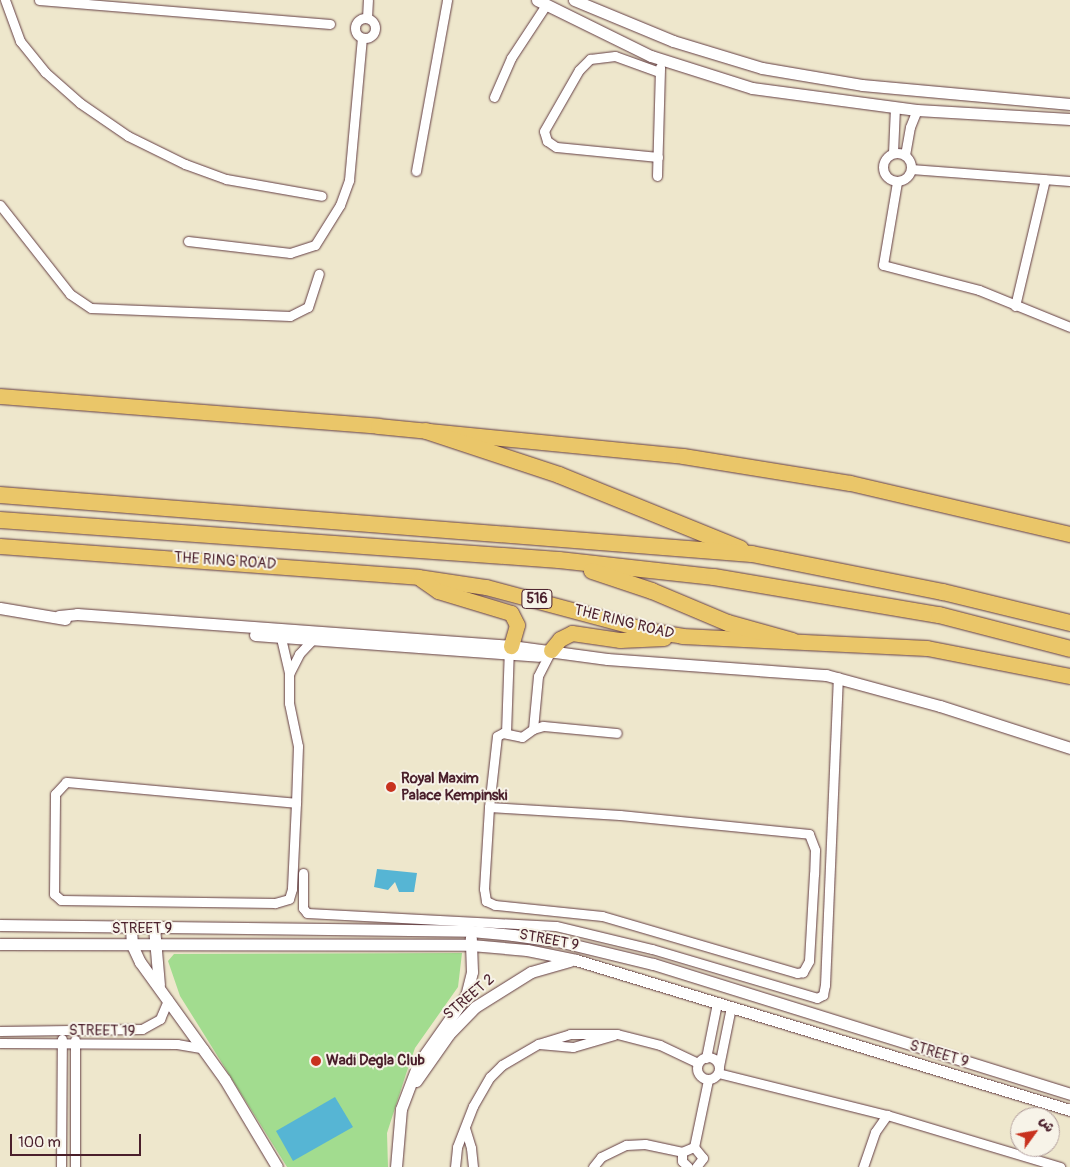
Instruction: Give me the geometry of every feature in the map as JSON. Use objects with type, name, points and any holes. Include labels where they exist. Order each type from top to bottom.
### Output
[{"type":"highway","points":[[0,396],[426,430],[683,456],[850,483],[1070,534]]},
{"type":"highway","points":[[426,430],[559,475],[752,554]]},
{"type":"highway","points":[[0,495],[752,554],[943,592],[1070,623]]},
{"type":"highway","name":"THE RING ROAD","points":[[0,520],[559,560],[714,577],[846,597],[939,615],[1070,649]]},
{"type":"highway","name":"THE RING ROAD","points":[[0,546],[418,577],[486,587],[646,630],[682,636],[927,648],[1070,676]]},
{"type":"highway","name":"516","points":[[559,560],[652,591],[728,623],[794,641]]},
{"type":"highway","points":[[418,577],[438,591],[511,613],[517,625],[509,650]]},
{"type":"highway","points":[[548,653],[560,639],[572,633],[630,640],[682,636]]},
{"type":"street","points":[[5,0],[20,41],[45,72],[80,104],[128,136],[185,164],[226,179],[322,196]]},
{"type":"street","points":[[39,0],[330,24]]},
{"type":"street","points":[[367,18],[368,0]]},
{"type":"street","points":[[416,171],[447,0]]},
{"type":"street","points":[[574,0],[673,42],[762,68],[862,85],[1070,104]]},
{"type":"street","points":[[494,97],[511,58],[542,3],[660,66]]},
{"type":"street","points":[[367,18],[375,24],[374,32],[369,38],[362,38],[356,34],[354,26],[359,19],[367,18]]},
{"type":"street","points":[[188,241],[290,253],[307,250],[318,242],[340,205],[349,180],[362,38]]},
{"type":"street","points":[[658,157],[556,147],[547,141],[544,131],[579,70],[590,59],[615,56],[777,93],[917,110],[1070,119]]},
{"type":"street","points":[[657,176],[660,66]]},
{"type":"street","points":[[893,153],[895,107]]},
{"type":"street","points":[[897,182],[908,176],[911,169],[905,155],[910,127],[917,110]]},
{"type":"street","points":[[897,182],[886,177],[882,167],[884,160],[893,153],[905,155]]},
{"type":"street","points":[[911,169],[1070,181]]},
{"type":"street","points":[[1016,306],[1045,179]]},
{"type":"street","points":[[897,182],[883,264],[966,286],[1070,327]]},
{"type":"street","points":[[0,205],[70,294],[91,308],[290,316],[308,307],[318,274]]},
{"type":"street","points":[[0,608],[58,616],[76,622],[280,638],[312,636]]},
{"type":"street","points":[[58,616],[78,614],[312,636],[838,677],[1070,748]]},
{"type":"street","points":[[289,674],[299,654],[312,636]]},
{"type":"street","points":[[280,638],[289,674],[289,703],[298,746],[296,803],[292,895],[285,902],[61,900],[54,894],[55,794],[66,782],[296,803]]},
{"type":"street","points":[[506,733],[510,674],[509,650]]},
{"type":"street","points":[[533,729],[538,676],[548,653]]},
{"type":"street","points":[[304,873],[303,908],[307,913],[556,926],[644,946],[817,998],[823,995],[825,985],[838,677]]},
{"type":"street","points":[[489,807],[620,815],[810,834],[815,850],[807,967],[797,973],[602,916],[490,904],[484,890],[489,807],[496,739],[500,733],[506,733],[519,738],[533,729],[543,726],[617,733]]},
{"type":"street","name":"STREET 9","points":[[0,925],[471,931],[562,942],[653,964],[1070,1094]]},
{"type":"street","points":[[32,943],[33,925]]},
{"type":"street","points":[[130,927],[132,945],[140,962],[159,985],[204,1049],[277,1167]]},
{"type":"street","points":[[154,927],[154,945],[159,985]]},
{"type":"street","points":[[195,944],[196,927]]},
{"type":"street","name":"STREET 2","points":[[396,1167],[399,1115],[423,1055],[466,996],[472,972],[471,931]]},
{"type":"street","name":"STREET 9","points":[[0,944],[471,945],[527,950],[576,960],[649,981],[1070,1110]]},
{"type":"street","name":"STREET 2","points":[[408,1092],[449,1034],[476,1007],[531,972],[576,960]]},
{"type":"street","points":[[649,981],[653,964]]},
{"type":"street","name":"STREET 19","points":[[0,1032],[130,1031],[152,1026],[160,1020],[168,1000]]},
{"type":"street","points":[[708,1080],[700,1076],[702,1060],[717,1003]]},
{"type":"street","points":[[694,1147],[708,1080],[719,1070],[731,1007]]},
{"type":"street","points":[[822,1033],[826,1018]]},
{"type":"street","points":[[61,1031],[62,1167]]},
{"type":"street","points":[[74,1167],[76,1032]]},
{"type":"street","points":[[455,1167],[457,1147],[490,1077],[502,1066],[538,1044],[570,1034],[617,1034],[660,1045],[702,1060],[714,1059],[719,1070]]},
{"type":"street","name":"STREET 19","points":[[0,1043],[177,1044],[204,1049]]},
{"type":"street","points":[[719,1070],[887,1115],[1031,1163],[1053,1166]]},
{"type":"street","points":[[1036,1100],[1042,1086]]},
{"type":"street","points":[[872,1111],[875,1132]]},
{"type":"street","points":[[863,1167],[875,1132],[887,1115]]},
{"type":"street","points":[[465,1128],[472,1148],[473,1167]]},
{"type":"street","points":[[593,1167],[601,1157],[626,1145],[645,1144],[682,1152],[694,1147]]},
{"type":"street","points":[[694,1147],[702,1153],[702,1166]]},
{"type":"street","points":[[682,1152],[682,1162],[688,1167]]},
{"type":"green space","name":"Wadi Degla Club","points":[[462,953],[458,987],[415,1048],[406,1074],[387,1133],[388,1167],[287,1167],[180,996],[168,961],[174,954]]},
{"type":"water","points":[[377,869],[417,873],[414,892],[399,892],[395,882],[388,890],[374,887]]},
{"type":"water","points":[[335,1097],[353,1127],[293,1161],[276,1131]]},
{"type":"place","name":"Royal Maxim Palace Kempinski","points":[[391,787]]},
{"type":"place","name":"Wadi Degla Club","points":[[316,1061]]}]
